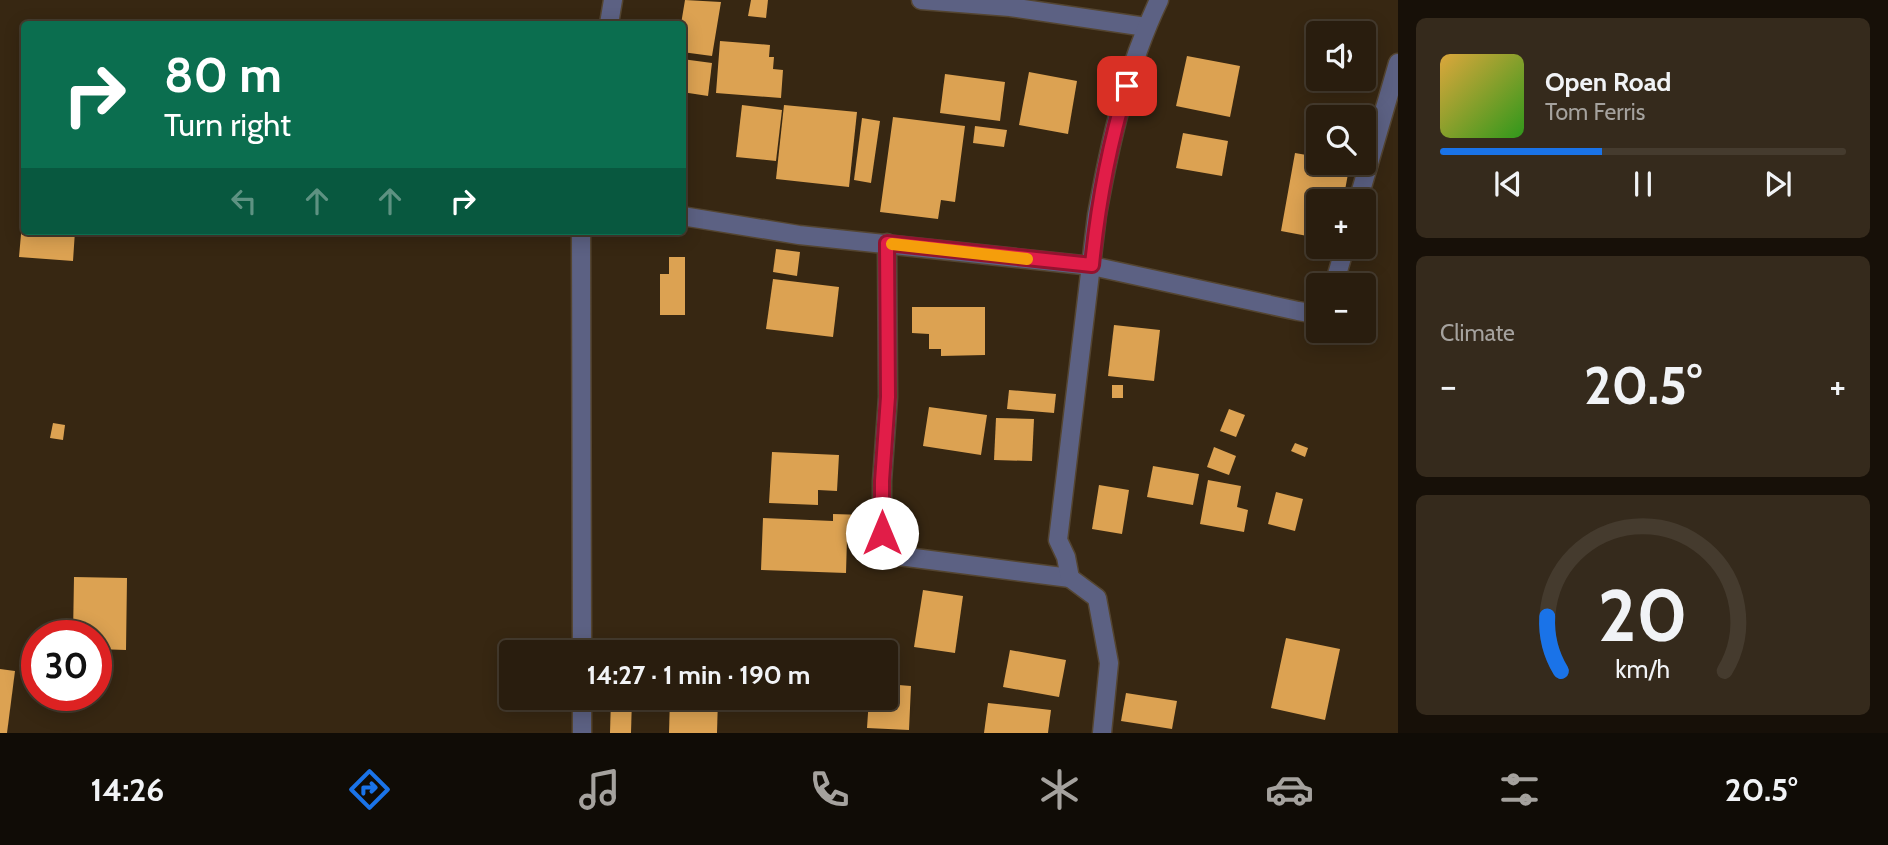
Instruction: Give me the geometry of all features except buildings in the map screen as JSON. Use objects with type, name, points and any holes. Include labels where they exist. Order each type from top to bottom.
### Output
[{"type":"street","points":[[610,21],[613,0]]},
{"type":"street","points":[[921,0],[1010,7],[1146,27]]},
{"type":"street","points":[[1070,578],[1066,557],[1058,540],[1097,215],[1121,107],[1146,27],[1159,0]]},
{"type":"street","points":[[1361,189],[1398,63]]},
{"type":"street","points":[[686,217],[799,235],[1092,265],[1306,312]]},
{"type":"street","points":[[581,235],[582,640]]},
{"type":"street","points":[[887,243],[888,397],[882,481],[882,533],[899,556],[1070,578],[1097,598],[1109,663],[1102,733]]},
{"type":"street","points":[[582,710],[582,733]]},
{"type":"slow traffic","points":[[892,244],[1027,259]]},
{"type":"route","points":[[882,533],[882,481],[888,397],[887,243],[1092,265],[1105,172],[1127,86]]}]
